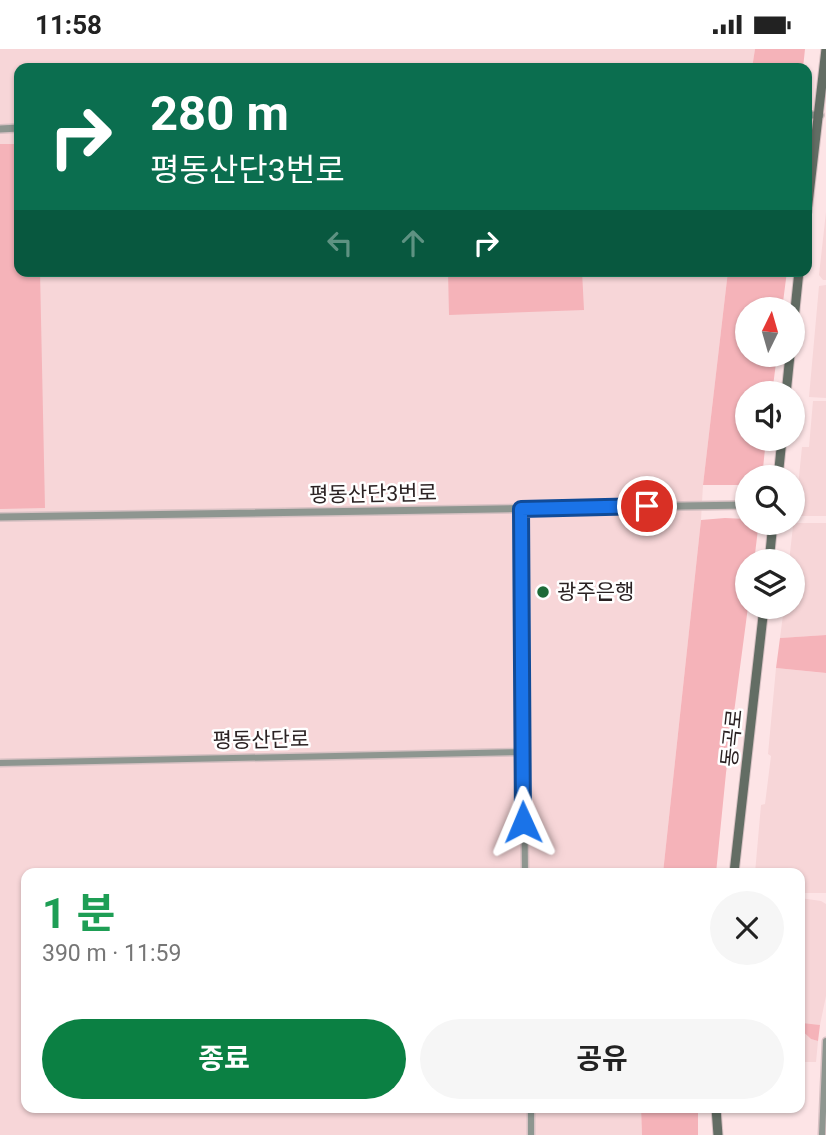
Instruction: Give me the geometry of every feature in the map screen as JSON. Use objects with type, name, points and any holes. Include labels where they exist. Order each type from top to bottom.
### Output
[{"type":"main road","points":[[812,175],[826,50]]},
{"type":"main road","points":[[796,297],[798,277]]},
{"type":"main road","name":"동곡로","points":[[735,868],[763,619]]},
{"type":"main road","points":[[716,1113],[718,1135]]},
{"type":"street","points":[[812,115],[820,115]]},
{"type":"street","name":"평동산단3번로","points":[[0,517],[735,505]]},
{"type":"street","points":[[521,509],[525,868]]},
{"type":"street","name":"평동산단로","points":[[0,763],[523,752]]},
{"type":"street","points":[[822,1135],[826,1041]]},
{"type":"street","points":[[531,1113],[531,1135]]},
{"type":"shaded area","points":[[0,49],[755,49],[753,63],[14,63],[14,277],[727,277],[664,868],[21,868],[21,1113],[641,1113],[642,1135],[0,1135]]},
{"type":"shaded area","points":[[755,49],[805,49],[804,63],[753,63]]},
{"type":"shaded area","points":[[0,144],[14,144],[14,277],[40,277],[45,508],[0,509]]},
{"type":"shaded area","points":[[826,212],[826,280],[823,280],[819,275]]},
{"type":"shaded area","points":[[448,277],[582,277],[584,310],[449,315]]},
{"type":"shaded area","points":[[727,277],[786,277],[784,297],[735,297],[735,367],[775,367],[774,381],[735,381],[735,451],[765,451],[763,465],[735,465],[735,485],[703,485]]},
{"type":"shaded area","points":[[826,285],[826,398],[809,397],[819,286]]},
{"type":"shaded area","points":[[813,401],[826,401],[826,516],[805,516],[805,465],[800,465],[802,451],[809,447]]},
{"type":"shaded area","points":[[735,518],[735,535],[757,535],[756,549],[735,549],[735,619],[746,619],[716,868],[664,868],[701,520]]},
{"type":"shaded area","points":[[805,523],[826,523],[826,635],[780,638],[782,619],[805,619],[805,549],[790,549],[792,535],[805,535]]},
{"type":"shaded area","points":[[826,635],[826,673],[776,668],[780,638]]},
{"type":"shaded area","points":[[776,668],[825,673],[826,669],[826,893],[805,893],[805,868],[755,868],[761,805],[765,804],[771,756],[768,754]]},
{"type":"shaded area","points":[[805,899],[826,904],[826,996],[820,1025],[805,1024]]},
{"type":"shaded area","points":[[805,1023],[820,1025],[818,1041],[805,1034]]},
{"type":"shaded area","points":[[805,1034],[818,1041],[816,1062],[805,1062]]},
{"type":"shaded area","points":[[641,1113],[698,1113],[698,1135],[642,1135]]},
{"type":"place","name":"광주은행","points":[[543,592]]},
{"type":"route","points":[[523,822],[521,509],[647,506]]}]
